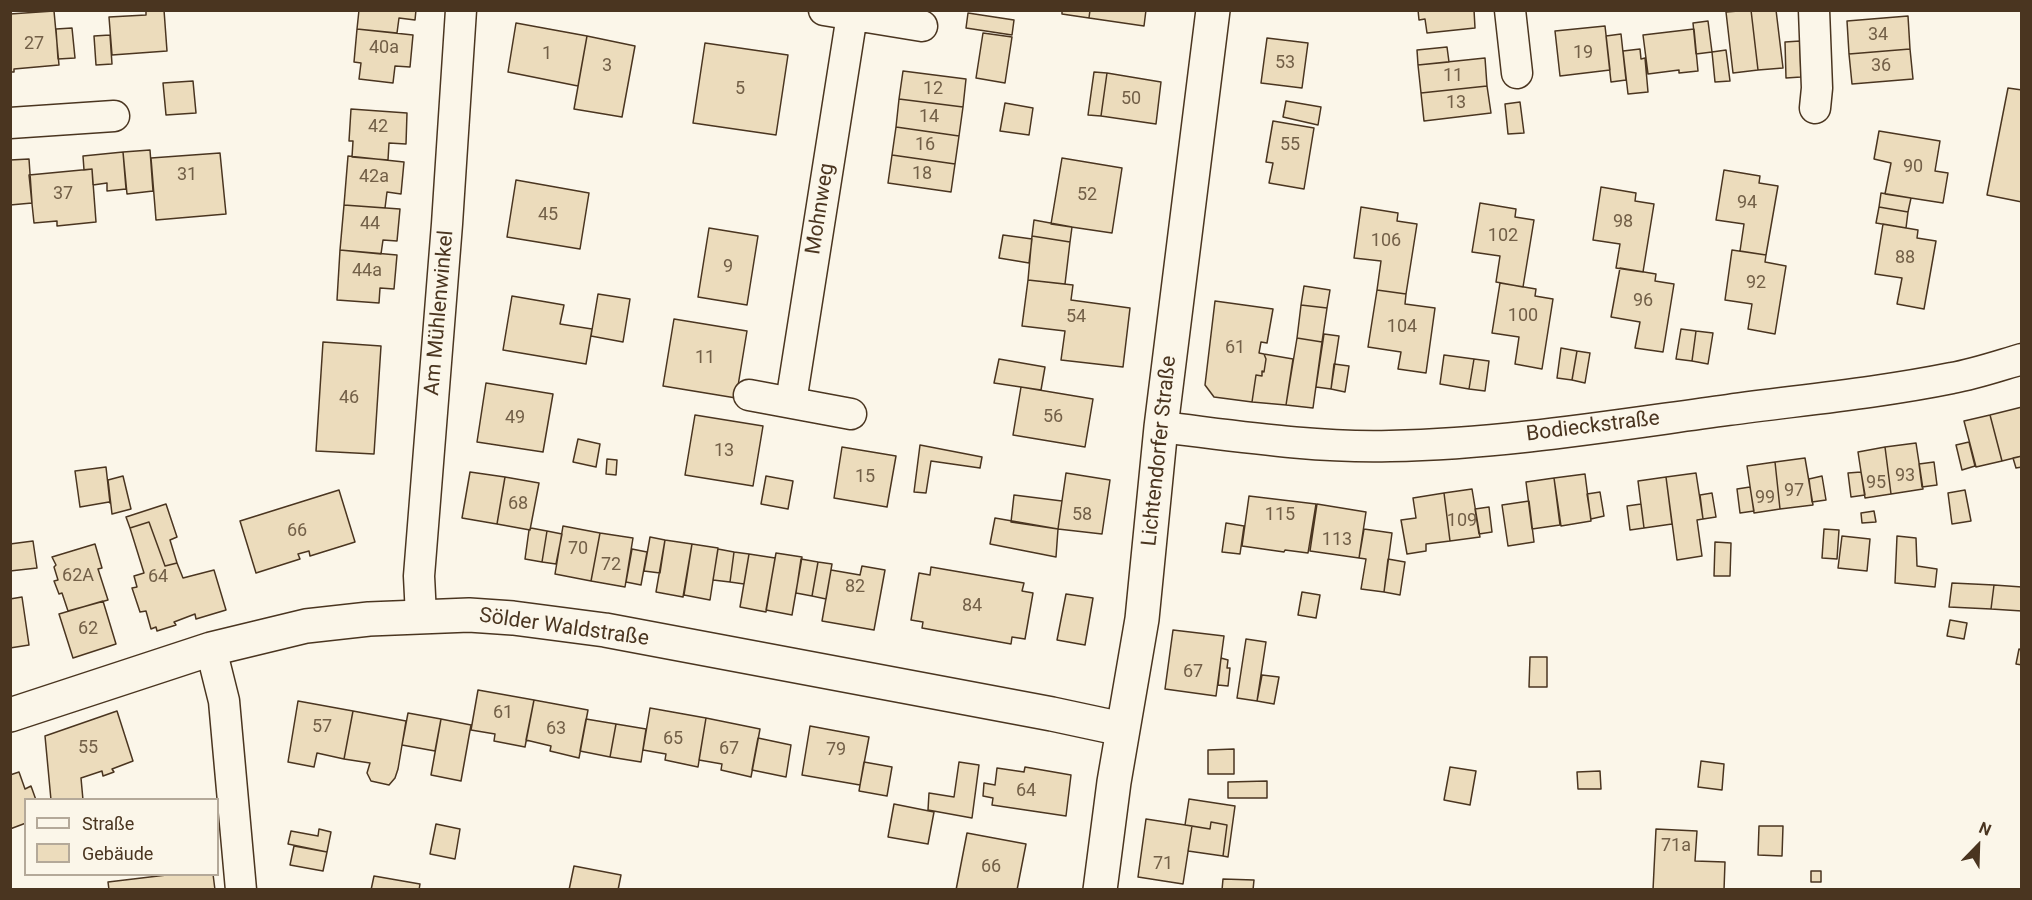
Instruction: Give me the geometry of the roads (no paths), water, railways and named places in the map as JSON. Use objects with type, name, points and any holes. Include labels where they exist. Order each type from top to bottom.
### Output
[{"type":"street","name":"Am Mühlenwinkel","points":[[421,616],[419,576],[447,224],[461,10]]},
{"type":"street","name":"Lichtendorfer Straße","points":[[1100,890],[1122,729],[1134,675],[1142,619],[1161,427],[1213,10]]},
{"type":"street","points":[[1510,10],[1517,72]]},
{"type":"street","points":[[1814,10],[1817,88],[1815,108]]},
{"type":"street","name":"Mohnweg","points":[[791,402],[838,13],[922,26]]},
{"type":"street","points":[[10,123],[114,116]]},
{"type":"street","name":"Bodieckstraße","points":[[1161,427],[1282,442],[1336,446],[1442,444],[1563,432],[1827,397],[1953,378],[2022,359]]},
{"type":"street","points":[[749,395],[851,414]]},
{"type":"street","name":"Sölder Waldstraße","points":[[10,715],[211,649],[306,626],[369,619],[469,615],[513,618],[605,630],[1122,729]]},
{"type":"street","points":[[211,649],[224,701],[241,890]]}]
